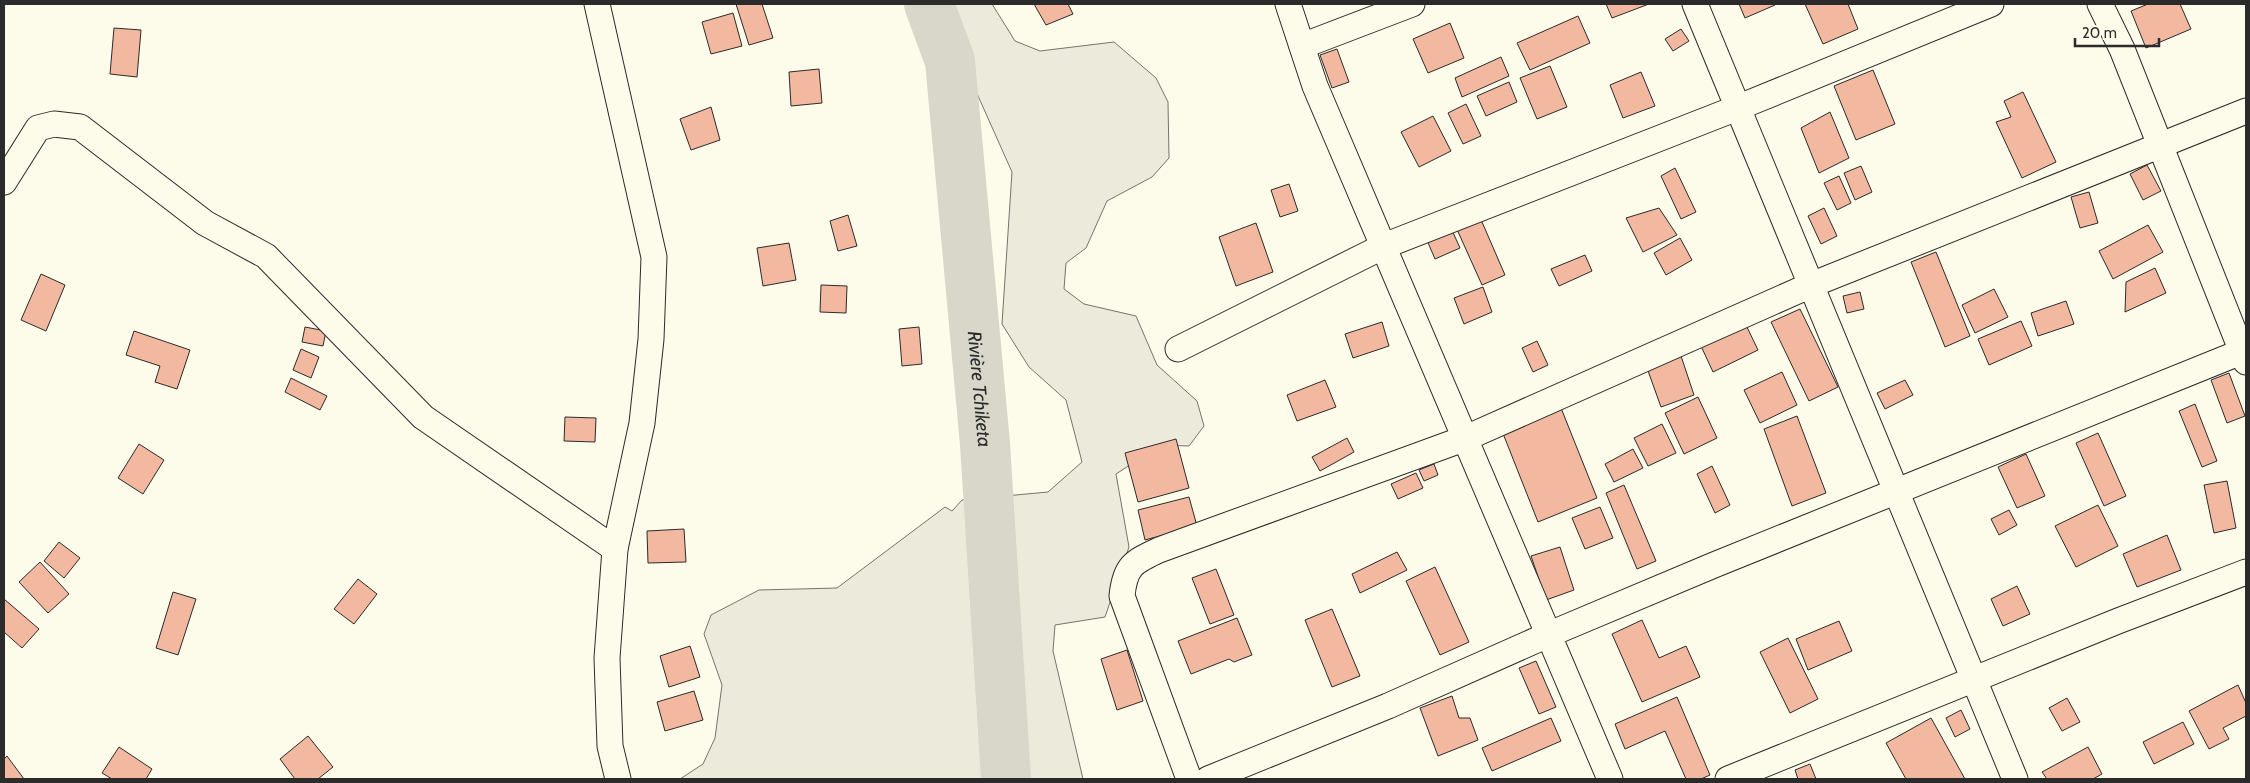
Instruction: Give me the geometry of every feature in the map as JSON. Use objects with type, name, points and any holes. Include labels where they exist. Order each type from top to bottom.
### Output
[{"type":"street","points":[[597,4],[654,257],[651,339],[642,423],[615,549],[607,658],[610,746],[618,779]]},
{"type":"street","points":[[1288,4],[1315,86],[1508,540],[1550,634],[1610,779]]},
{"type":"street","points":[[1302,46],[1412,4]]},
{"type":"street","points":[[1695,4],[1810,285],[1852,379],[1895,491],[2015,779]]},
{"type":"street","points":[[1178,349],[1384,246],[1737,108],[1992,4]]},
{"type":"street","points":[[1208,779],[1388,706],[1550,634],[1895,491],[2245,355],[2122,49],[2100,4]]},
{"type":"street","points":[[1189,779],[1122,596],[1124,577],[1134,562],[1159,550],[1466,438],[1810,285],[2246,111]]},
{"type":"street","points":[[4,182],[38,128],[54,124],[80,127],[205,223],[266,256],[423,417],[615,549]]},
{"type":"street","points":[[1728,779],[1974,678],[2246,572]]},
{"type":"shaded area","points":[[937,4],[992,4],[1015,41],[1040,51],[1114,42],[1156,78],[1168,102],[1169,158],[1152,177],[1107,201],[1086,248],[1066,263],[1064,289],[1084,304],[1136,316],[1157,365],[1197,401],[1204,426],[1189,446],[1161,445],[1116,474],[1129,547],[1105,617],[1055,625],[1053,651],[1083,779],[680,779],[703,764],[715,738],[722,685],[704,634],[711,615],[759,590],[837,588],[945,507],[952,511],[962,500],[1048,492],[1082,462],[1066,400],[1029,367],[1002,324],[1012,172]]},
{"type":"building","points":[[736,4],[762,4],[773,38],[749,45]]},
{"type":"building","points":[[1034,4],[1068,4],[1073,14],[1046,25]]},
{"type":"building","points":[[1606,4],[1649,4],[1612,18]]},
{"type":"building","points":[[1739,4],[1775,4],[1775,5],[1745,18]]},
{"type":"building","points":[[1805,4],[1848,4],[1858,29],[1823,44]]},
{"type":"building","points":[[2148,4],[2180,4],[2191,29],[2146,48],[2131,11]]},
{"type":"building","points":[[733,13],[742,46],[711,54],[702,22]]},
{"type":"building","points":[[1578,16],[1590,43],[1530,70],[1517,43]]},
{"type":"building","points":[[1450,23],[1464,58],[1428,73],[1413,39]]},
{"type":"building","points":[[114,28],[141,30],[137,77],[110,74]]},
{"type":"building","points":[[1681,29],[1689,41],[1673,51],[1665,39]]},
{"type":"building","points":[[1337,49],[1349,82],[1332,88],[1320,55]]},
{"type":"building","points":[[1501,57],[1509,76],[1462,97],[1455,78]]},
{"type":"building","points":[[1550,66],[1567,107],[1537,119],[1520,78]]},
{"type":"building","points":[[819,69],[822,103],[791,106],[789,72]]},
{"type":"building","points":[[1873,70],[1895,124],[1856,140],[1834,86]]},
{"type":"building","points":[[1641,72],[1655,106],[1623,118],[1610,85]]},
{"type":"building","points":[[1509,82],[1517,102],[1486,116],[1477,96]]},
{"type":"building","points":[[2023,92],[2056,162],[2022,178],[1996,122],[2011,117],[2004,101]]},
{"type":"building","points":[[1466,104],[1481,136],[1463,144],[1448,113]]},
{"type":"building","points":[[711,107],[720,140],[691,150],[680,119]]},
{"type":"building","points":[[1830,112],[1849,158],[1819,173],[1801,128]]},
{"type":"building","points":[[1433,116],[1451,151],[1419,167],[1401,132]]},
{"type":"building","points":[[2147,165],[2161,191],[2143,200],[2130,174]]},
{"type":"building","points":[[1861,166],[1872,192],[1855,200],[1844,173]]},
{"type":"building","points":[[1675,168],[1696,212],[1681,219],[1661,176]]},
{"type":"building","points":[[1839,176],[1851,203],[1837,210],[1824,183]]},
{"type":"building","points":[[1289,184],[1298,211],[1280,217],[1271,190]]},
{"type":"building","points":[[2089,192],[2098,223],[2080,228],[2071,197]]},
{"type":"building","points":[[1659,208],[1677,235],[1643,252],[1626,218]]},
{"type":"building","points":[[1824,208],[1837,236],[1821,244],[1808,216]]},
{"type":"building","points":[[848,215],[857,246],[838,251],[830,221]]},
{"type":"building","points":[[1479,215],[1505,275],[1482,285],[1455,225]]},
{"type":"building","points":[[1256,223],[1273,272],[1236,286],[1219,237]]},
{"type":"building","points":[[2148,225],[2163,252],[2113,279],[2099,251]]},
{"type":"building","points":[[1451,228],[1460,248],[1435,259],[1426,238]]},
{"type":"building","points":[[1680,238],[1692,260],[1666,275],[1654,253]]},
{"type":"building","points":[[789,243],[796,280],[763,286],[757,248]]},
{"type":"building","points":[[1936,252],[1970,336],[1945,347],[1911,262]]},
{"type":"building","points":[[1585,255],[1592,271],[1559,286],[1551,269]]},
{"type":"building","points":[[2155,268],[2166,293],[2125,312],[2126,282]]},
{"type":"building","points":[[41,274],[65,285],[46,331],[21,320]]},
{"type":"building","points":[[821,285],[847,286],[846,313],[820,312]]},
{"type":"building","points":[[1483,287],[1492,312],[1464,324],[1454,298]]},
{"type":"building","points":[[1994,289],[2008,317],[1975,333],[1962,305]]},
{"type":"building","points":[[1860,292],[1864,309],[1847,313],[1843,296]]},
{"type":"building","points":[[2066,301],[2074,324],[2038,336],[2031,313]]},
{"type":"building","points":[[1800,309],[1838,387],[1809,401],[1771,322]]},
{"type":"building","points":[[2021,321],[2032,346],[1989,365],[1978,339]]},
{"type":"building","points":[[1382,322],[1389,346],[1353,358],[1345,334]]},
{"type":"building","points":[[1746,325],[1758,350],[1713,372],[1701,346]]},
{"type":"building","points":[[305,327],[326,331],[323,346],[302,342]]},
{"type":"building","points":[[919,327],[922,364],[902,366],[899,329]]},
{"type":"building","points":[[134,331],[190,350],[177,389],[155,382],[160,366],[126,355]]},
{"type":"building","points":[[1537,341],[1548,365],[1533,372],[1522,348]]},
{"type":"building","points":[[301,349],[319,357],[311,378],[293,370]]},
{"type":"building","points":[[1681,356],[1694,395],[1661,407],[1647,368]]},
{"type":"building","points":[[1782,372],[1797,405],[1760,423],[1744,390]]},
{"type":"building","points":[[2229,373],[2245,416],[2227,423],[2211,380]]},
{"type":"building","points":[[291,378],[327,396],[320,410],[285,392]]},
{"type":"building","points":[[1325,380],[1336,407],[1297,421],[1287,395]]},
{"type":"building","points":[[1905,380],[1913,395],[1885,409],[1877,393]]},
{"type":"building","points":[[1698,397],[1717,438],[1684,454],[1665,413]]},
{"type":"building","points":[[2195,404],[2217,461],[2202,467],[2179,411]]},
{"type":"building","points":[[1561,408],[1597,498],[1538,522],[1502,431]]},
{"type":"building","points":[[1797,416],[1826,493],[1792,506],[1764,429]]},
{"type":"building","points":[[565,417],[596,418],[595,442],[564,441]]},
{"type":"building","points":[[1662,424],[1676,453],[1648,466],[1634,438]]},
{"type":"building","points":[[2098,433],[2126,496],[2104,506],[2076,443]]},
{"type":"building","points":[[1347,438],[1354,452],[1320,471],[1312,457]]},
{"type":"building","points":[[1176,439],[1189,488],[1138,502],[1125,453]]},
{"type":"building","points":[[139,444],[164,460],[143,494],[118,478]]},
{"type":"building","points":[[1633,449],[1643,468],[1614,482],[1605,464]]},
{"type":"building","points":[[2026,454],[2045,496],[2017,508],[1998,467]]},
{"type":"building","points":[[1434,464],[1438,475],[1424,481],[1419,470]]},
{"type":"building","points":[[1712,466],[1730,505],[1715,513],[1697,474]]},
{"type":"building","points":[[1416,473],[1423,488],[1398,499],[1391,484]]},
{"type":"building","points":[[2227,481],[2236,528],[2214,533],[2204,485]]},
{"type":"building","points":[[1624,485],[1656,561],[1637,569],[1606,493]]},
{"type":"building","points":[[1189,497],[1197,526],[1145,540],[1138,510]]},
{"type":"building","points":[[2098,505],[2118,546],[2076,567],[2055,526]]},
{"type":"building","points":[[1600,507],[1613,538],[1585,549],[1572,518]]},
{"type":"building","points":[[2009,510],[2017,525],[1999,535],[1991,519]]},
{"type":"building","points":[[684,529],[686,562],[648,563],[647,531]]},
{"type":"building","points":[[2167,535],[2181,570],[2137,587],[2123,554]]},
{"type":"building","points":[[59,542],[80,558],[64,578],[44,561]]},
{"type":"building","points":[[1560,547],[1574,590],[1546,600],[1531,556]]},
{"type":"building","points":[[1397,552],[1407,570],[1360,593],[1352,574]]},
{"type":"building","points":[[40,562],[69,594],[48,613],[19,582]]},
{"type":"building","points":[[1435,567],[1469,642],[1440,655],[1406,581]]},
{"type":"building","points":[[1216,569],[1234,615],[1210,624],[1192,578]]},
{"type":"building","points":[[358,579],[377,594],[354,624],[334,609]]},
{"type":"building","points":[[2017,586],[2030,614],[2003,626],[1991,599]]},
{"type":"building","points":[[173,592],[196,599],[178,655],[156,648]]},
{"type":"building","points":[[4,599],[39,629],[22,648],[4,632]]},
{"type":"building","points":[[1332,609],[1360,676],[1332,687],[1305,620]]},
{"type":"building","points":[[1237,618],[1252,655],[1234,662],[1229,659],[1191,674],[1178,641]]},
{"type":"building","points":[[1642,620],[1659,658],[1686,646],[1700,677],[1642,702],[1612,634]]},
{"type":"building","points":[[1839,621],[1852,651],[1808,670],[1796,639]]},
{"type":"building","points":[[1788,638],[1818,699],[1790,713],[1760,652]]},
{"type":"building","points":[[690,646],[700,677],[669,687],[660,656]]},
{"type":"building","points":[[1127,650],[1143,701],[1117,710],[1101,659]]},
{"type":"building","points":[[1536,661],[1556,707],[1539,714],[1519,668]]},
{"type":"building","points":[[2238,685],[2246,703],[2246,716],[2223,728],[2229,739],[2209,749],[2189,711]]},
{"type":"building","points":[[694,691],[703,720],[665,731],[657,702]]},
{"type":"building","points":[[1452,696],[1459,718],[1470,718],[1478,740],[1438,756],[1420,708]]},
{"type":"building","points":[[1677,697],[1710,775],[1701,779],[1686,779],[1665,731],[1625,749],[1615,724]]},
{"type":"building","points":[[2067,698],[2080,722],[2062,731],[2049,708]]},
{"type":"building","points":[[1961,710],[1970,729],[1955,737],[1946,718]]},
{"type":"building","points":[[1551,718],[1561,741],[1492,771],[1482,748]]},
{"type":"building","points":[[1931,718],[1965,779],[1906,779],[1886,743]]},
{"type":"building","points":[[2183,722],[2194,744],[2154,764],[2143,742]]},
{"type":"building","points":[[308,736],[333,767],[318,779],[295,779],[280,759]]},
{"type":"building","points":[[119,747],[152,769],[146,779],[112,779],[102,773]]},
{"type":"building","points":[[2088,747],[2102,774],[2093,779],[2047,779],[2042,772]]},
{"type":"building","points":[[7,756],[24,779],[4,779],[4,759]]},
{"type":"building","points":[[1810,764],[1816,779],[1798,779],[1795,770]]},
{"type":"waterway","name":"Rivière Tchiketa","points":[[929,4],[950,61],[985,444],[1006,779]]}]
